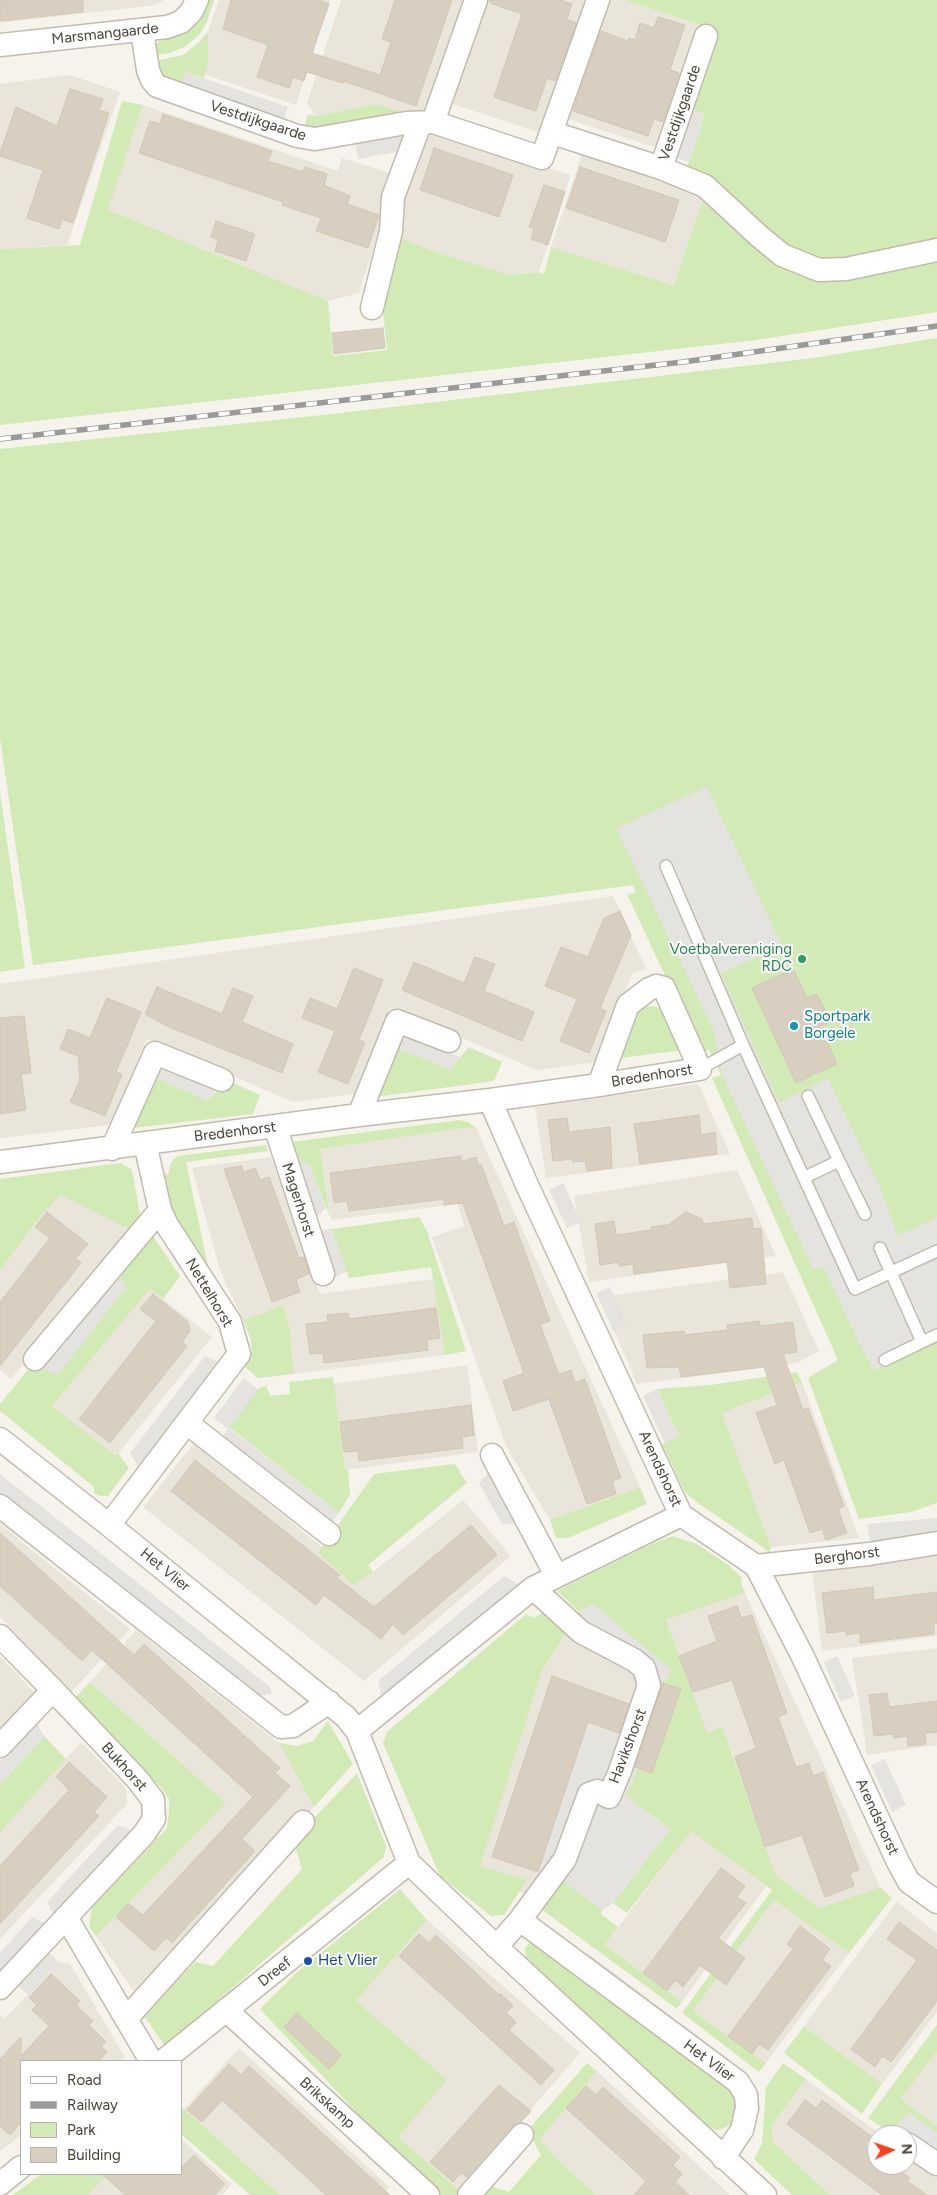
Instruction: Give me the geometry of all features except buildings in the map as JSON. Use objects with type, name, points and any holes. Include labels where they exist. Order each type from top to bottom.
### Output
[{"type":"street","name":"Marsmangaarde","points":[[0,45],[167,28],[181,22],[191,12],[197,0]]},
{"type":"street","points":[[372,308],[391,231],[393,197],[427,123],[476,0]]},
{"type":"street","name":"Vestdijkgaarde","points":[[142,31],[148,70],[157,86],[297,136],[315,139],[406,123],[427,123],[542,158],[553,134],[598,0]]},
{"type":"street","name":"Vestdijkgaarde","points":[[553,134],[661,168],[706,36]]},
{"type":"street","points":[[661,168],[705,186],[758,236],[782,255],[819,270],[846,270],[937,250]]},
{"type":"street","name":"Bredenhorst","points":[[0,1162],[112,1149],[359,1115],[490,1100],[599,1085],[700,1069],[664,988],[656,986],[649,989],[628,1005],[599,1085]]},
{"type":"street","points":[[359,1115],[397,1021],[448,1041]]},
{"type":"street","points":[[112,1149],[155,1053],[222,1080]]},
{"type":"street","name":"Arendshorst","points":[[490,1100],[535,1202],[682,1516],[756,1566],[802,1657],[898,1862],[909,1882],[937,1902]]},
{"type":"street","name":"Magerhorst","points":[[275,1126],[323,1274]]},
{"type":"street","name":"Nettelhorst","points":[[109,1525],[239,1354],[230,1322],[167,1225],[160,1210],[145,1143]]},
{"type":"street","points":[[35,1359],[160,1210]]},
{"type":"street","points":[[187,1423],[329,1534]]},
{"type":"street","name":"Het Vlier","points":[[0,1439],[346,1717],[357,1731],[409,1863],[496,1947],[604,2044],[723,2158],[765,2195]]},
{"type":"street","points":[[492,1455],[556,1575]]},
{"type":"street","points":[[0,1506],[281,1727],[293,1726],[329,1702]]},
{"type":"street","points":[[357,1731],[532,1588],[682,1516]]},
{"type":"street","name":"Berghorst","points":[[756,1566],[869,1554],[937,1544]]},
{"type":"street","name":"Havikshorst","points":[[520,1920],[565,1859],[589,1794],[597,1791],[608,1797],[624,1762],[649,1685],[644,1668],[634,1660],[581,1632],[532,1588]]},
{"type":"street","name":"Bukhorst","points":[[0,1636],[137,1779],[153,1800],[154,1819],[144,1834],[0,1988]]},
{"type":"street","points":[[0,1746],[53,1690]]},
{"type":"street","points":[[126,2019],[303,1822]]},
{"type":"street","name":"Dreef","points":[[164,2060],[409,1863]]},
{"type":"street","points":[[66,1917],[150,2060]]},
{"type":"street","points":[[496,1947],[520,1920]]},
{"type":"street","name":"Het Vlier","points":[[520,1920],[738,2082],[746,2095],[748,2108],[742,2130],[723,2158]]},
{"type":"street","name":"Brikskamp","points":[[226,2010],[428,2195]]},
{"type":"street","points":[[469,2195],[522,2135]]},
{"type":"street","points":[[917,2151],[937,2164]]},
{"type":"lane","points":[[666,866],[743,1045],[855,1289],[937,1250]]},
{"type":"lane","points":[[700,1069],[743,1045]]},
{"type":"lane","points":[[808,1096],[865,1214]]},
{"type":"lane","points":[[805,1177],[839,1161]]},
{"type":"lane","points":[[880,1248],[922,1342]]},
{"type":"lane","points":[[886,1360],[937,1335]]},
{"type":"shaded area","points":[[0,0],[163,0],[156,5],[0,23]]},
{"type":"shaded area","points":[[219,0],[330,0],[296,105],[194,71]]},
{"type":"shaded area","points":[[341,0],[470,0],[432,109],[412,115],[377,104],[316,116],[307,103]]},
{"type":"shaded area","points":[[484,0],[589,0],[544,134],[449,103]]},
{"type":"shaded area","points":[[606,0],[624,0],[703,26],[660,149],[565,118]]},
{"type":"shaded area","points":[[186,72],[288,107],[283,121],[181,86]]},
{"type":"shaded area","points":[[70,75],[120,92],[67,245],[0,249],[0,84]]},
{"type":"shaded area","points":[[143,105],[338,171],[342,158],[396,175],[359,293],[328,301],[107,210]]},
{"type":"shaded area","points":[[690,109],[705,114],[689,162],[675,157]]},
{"type":"shaded area","points":[[426,128],[571,175],[539,272],[511,275],[435,252],[399,237],[397,212]]},
{"type":"shaded area","points":[[402,132],[406,150],[358,159],[355,141]]},
{"type":"shaded area","points":[[583,151],[707,191],[675,285],[551,247]]},
{"type":"shaded area","points":[[707,787],[782,946],[721,973],[779,1103],[828,1078],[879,1186],[898,1236],[937,1217],[937,1342],[873,1371],[823,1267],[813,1269],[722,1075],[714,1031],[616,828]]},
{"type":"shaded area","points":[[613,896],[646,969],[632,974],[597,1062],[537,1070],[390,1007],[373,1046],[376,1054],[361,1093],[293,1102],[147,1039],[131,1076],[134,1085],[118,1124],[0,1138],[0,984]]},
{"type":"shaded area","points":[[401,1033],[460,1057],[450,1069],[396,1047]]},
{"type":"shaded area","points":[[159,1065],[219,1088],[207,1100],[154,1077]]},
{"type":"shaded area","points":[[698,1084],[730,1154],[546,1178],[535,1107]]},
{"type":"shaded area","points":[[476,1128],[640,1487],[550,1520],[506,1446],[432,1237],[464,1226],[458,1204],[331,1220],[320,1149]]},
{"type":"shaded area","points":[[271,1157],[320,1294],[433,1279],[445,1355],[294,1374],[290,1329],[283,1305],[243,1320],[220,1270],[192,1168]]},
{"type":"shaded area","points":[[291,1163],[309,1164],[326,1208],[313,1221]]},
{"type":"shaded area","points":[[737,1170],[776,1256],[589,1282],[574,1196]]},
{"type":"shaded area","points":[[563,1183],[581,1222],[567,1228],[549,1190]]},
{"type":"shaded area","points":[[61,1195],[129,1229],[11,1379],[0,1370],[0,1271],[34,1224]]},
{"type":"shaded area","points":[[332,1229],[347,1271],[334,1278],[315,1231]]},
{"type":"shaded area","points":[[783,1272],[819,1351],[797,1363],[637,1384],[600,1297]]},
{"type":"shaded area","points":[[118,1273],[126,1288],[58,1374],[39,1369]]},
{"type":"shaded area","points":[[610,1287],[627,1325],[614,1332],[596,1293]]},
{"type":"shaded area","points":[[150,1289],[212,1337],[116,1456],[52,1406]]},
{"type":"shaded area","points":[[205,1356],[223,1364],[139,1469],[130,1453]]},
{"type":"shaded area","points":[[467,1365],[478,1452],[345,1470],[333,1384]]},
{"type":"shaded area","points":[[244,1378],[258,1389],[229,1428],[339,1513],[330,1525],[220,1440],[228,1429],[214,1418]]},
{"type":"shaded area","points":[[802,1382],[859,1538],[771,1547],[722,1413]]},
{"type":"shaded area","points":[[657,1389],[679,1437],[665,1443],[643,1396]]},
{"type":"shaded area","points":[[194,1443],[348,1568],[373,1572],[463,1500],[511,1556],[364,1681],[143,1507]]},
{"type":"shaded area","points":[[490,1471],[520,1523],[502,1524],[479,1483]]},
{"type":"shaded area","points":[[0,1474],[270,1687],[272,1694],[255,1696],[0,1494]]},
{"type":"shaded area","points":[[937,1518],[937,1535],[871,1544],[867,1524]]},
{"type":"shaded area","points":[[0,1524],[130,1629],[71,1692],[0,1617]]},
{"type":"shaded area","points":[[937,1553],[937,1636],[822,1651],[812,1570]]},
{"type":"shaded area","points":[[504,1576],[518,1584],[383,1701],[378,1681]]},
{"type":"shaded area","points":[[745,1593],[880,1887],[820,1908],[776,1876],[722,1727],[707,1732],[666,1620]]},
{"type":"shaded area","points":[[594,1604],[670,1669],[613,1903],[602,1910],[563,1881],[541,1909],[518,1890],[477,1873],[542,1671],[579,1612]]},
{"type":"shaded area","points":[[594,1604],[670,1669],[665,1684],[682,1689],[653,1773],[637,1768],[632,1784],[625,1795],[670,1829],[613,1903],[602,1910],[563,1881],[541,1909],[523,1894],[540,1872],[588,1728],[618,1737],[636,1684],[569,1628],[579,1612]]},
{"type":"shaded area","points":[[136,1630],[279,1743],[314,1807],[138,1998],[96,1936],[226,1803],[90,1682]]},
{"type":"shaded area","points":[[937,1648],[937,1745],[867,1755],[852,1658]]},
{"type":"shaded area","points":[[0,1656],[36,1694],[0,1733]]},
{"type":"shaded area","points":[[837,1656],[855,1696],[841,1702],[824,1662]]},
{"type":"shaded area","points":[[36,1721],[44,1736],[0,1785],[0,1761]]},
{"type":"shaded area","points":[[81,1742],[126,1788],[127,1804],[0,1939],[0,1833]]},
{"type":"shaded area","points":[[885,1759],[906,1805],[892,1812],[871,1765]]},
{"type":"shaded area","points":[[118,1825],[134,1831],[55,1917],[47,1902]]},
{"type":"shaded area","points":[[691,1830],[766,1886],[682,2002],[605,1945]]},
{"type":"shaded area","points":[[774,1900],[849,1953],[766,2063],[693,2011]]},
{"type":"shaded area","points":[[897,1902],[937,1933],[937,2012],[882,2084],[804,2026]]},
{"type":"shaded area","points":[[32,1917],[47,1924],[3,1972],[0,1970],[0,1953]]},
{"type":"shaded area","points":[[427,1920],[580,2053],[460,2191],[398,2137],[356,2001]]},
{"type":"shaded area","points":[[48,1952],[59,1962],[28,1995],[17,1985]]},
{"type":"shaded area","points":[[577,1954],[590,1955],[731,2061],[737,2072]]},
{"type":"shaded area","points":[[59,1962],[70,1964],[125,2057],[120,2060],[20,2060],[20,2136],[0,2151],[0,2015],[5,2018]]},
{"type":"shaded area","points":[[239,2048],[389,2187],[381,2195],[280,2195],[184,2109]]},
{"type":"shaded area","points":[[937,2051],[937,2126],[901,2099]]},
{"type":"shaded area","points":[[597,2071],[730,2195],[596,2195],[554,2156],[540,2139]]},
{"type":"shaded area","points":[[806,2079],[868,2125],[867,2175],[917,2175],[917,2162],[937,2177],[937,2195],[830,2195],[773,2142],[772,2125]]},
{"type":"shaded area","points":[[909,2113],[937,2133],[937,2155],[917,2140],[917,2125],[896,2125]]},
{"type":"shaded area","points":[[182,2140],[232,2184],[222,2195],[88,2195],[107,2175],[182,2175]]},
{"type":"green space","points":[[208,0],[214,0],[207,22],[199,35],[184,47],[170,53],[156,55],[154,48],[163,36]]},
{"type":"green space","points":[[624,0],[937,0],[937,245],[846,263],[812,260],[780,242],[685,173],[705,114],[690,109],[716,30]]},
{"type":"green space","points":[[208,32],[208,62],[204,78],[186,72],[181,86],[160,73],[155,61],[183,55]]},
{"type":"green space","points":[[122,101],[143,105],[108,210],[328,301],[333,356],[387,350],[381,293],[399,237],[435,252],[511,275],[539,272],[544,274],[551,247],[674,285],[706,192],[781,259],[937,260],[937,312],[756,340],[0,425],[0,249],[80,245]]},
{"type":"green space","points":[[377,104],[408,114],[326,129],[304,127],[308,114],[316,116]]},
{"type":"green space","name":"Voetbalvereniging RDC","points":[[937,338],[937,1503],[911,1512],[859,1519],[808,1378],[838,1360],[712,1078],[721,1075],[709,1050],[701,1053],[627,894],[636,893],[633,885],[33,965],[0,738],[0,449],[332,414],[813,358]]},
{"type":"green space","points":[[0,792],[25,968],[0,972]]},
{"type":"green space","points":[[653,1006],[663,1010],[682,1050],[615,1059],[638,1007]]},
{"type":"green space","points":[[396,1047],[450,1069],[469,1047],[502,1062],[494,1081],[375,1097]]},
{"type":"green space","points":[[154,1077],[207,1100],[228,1081],[260,1095],[253,1114],[133,1128]]},
{"type":"green space","points":[[459,1120],[468,1122],[476,1128],[320,1149],[330,1217],[309,1164],[291,1163],[283,1143]]},
{"type":"green space","points":[[266,1145],[268,1151],[186,1162],[209,1271],[170,1213],[161,1174],[168,1174],[171,1163],[177,1156]]},
{"type":"green space","points":[[121,1163],[132,1170],[140,1214],[129,1229],[61,1195],[34,1224],[0,1271],[0,1179]]},
{"type":"green space","points":[[419,1217],[427,1231],[466,1351],[445,1355],[431,1267],[349,1278],[332,1229]]},
{"type":"green space","points":[[150,1232],[180,1276],[163,1299],[150,1289],[52,1406],[116,1456],[118,1453],[129,1468],[108,1496],[100,1496],[94,1493],[94,1487],[0,1411],[0,1404],[31,1366],[118,1273]]},
{"type":"green space","points":[[283,1305],[290,1329],[294,1374],[258,1378],[245,1367],[252,1350],[250,1337],[243,1320]]},
{"type":"green space","points":[[797,1372],[802,1382],[722,1413],[771,1547],[769,1554],[764,1548],[695,1501],[685,1492],[662,1444],[679,1436],[657,1389],[711,1385]]},
{"type":"green space","points":[[333,1377],[345,1470],[348,1469],[350,1495],[339,1513],[229,1427],[258,1389],[266,1385],[270,1396],[290,1394],[289,1382]]},
{"type":"green space","points":[[455,1464],[467,1483],[368,1565],[373,1572],[354,1585],[318,1553],[374,1474]]},
{"type":"green space","points":[[640,1487],[647,1504],[568,1538],[556,1538],[550,1520]]},
{"type":"green space","points":[[673,1536],[697,1544],[727,1564],[742,1578],[741,1584],[745,1593],[666,1620],[707,1732],[722,1727],[776,1876],[820,1908],[880,1887],[892,1898],[849,1953],[774,1900],[693,2011],[766,2063],[759,2072],[682,2013],[772,1890],[691,1831],[627,1913],[613,1903],[670,1829],[625,1795],[632,1784],[637,1768],[653,1773],[665,1684],[594,1604],[579,1612],[557,1591],[649,1545]]},
{"type":"green space","points":[[547,1610],[569,1628],[542,1671],[480,1866],[527,1880],[504,1915],[491,1916],[440,1876],[383,1743],[387,1732],[526,1614],[534,1618]]},
{"type":"green space","points":[[90,1682],[226,1803],[96,1936],[89,1927],[92,1908],[167,1828],[169,1799],[162,1789],[76,1697]]},
{"type":"green space","points":[[328,1721],[353,1764],[314,1807],[279,1743],[297,1746],[313,1741]]},
{"type":"green space","points":[[44,1736],[66,1759],[0,1833],[0,1785]]},
{"type":"green space","points":[[357,1773],[386,1846],[384,1857],[165,2046],[144,2016],[195,1962],[213,1966],[302,1869],[293,1840]]},
{"type":"green space","points":[[563,1881],[602,1910],[601,1914],[618,1927],[605,1945],[682,2002],[677,2009],[541,1909]]},
{"type":"green space","points":[[400,1889],[427,1920],[356,2001],[447,2080],[398,2137],[460,2191],[455,2195],[439,2195],[439,2192],[369,2126],[260,2009],[296,1973]]},
{"type":"green space","points":[[530,1942],[728,2087],[737,2103],[733,2123],[716,2130],[706,2126],[526,1960],[525,1948]]},
{"type":"green space","points":[[937,2025],[937,2051],[901,2099],[937,2126],[937,2133],[909,2113],[896,2125],[878,2125],[868,2118]]},
{"type":"green space","points":[[804,2026],[882,2084],[862,2114],[784,2053]]},
{"type":"green space","points":[[587,2063],[597,2071],[540,2139],[554,2156],[596,2195],[482,2195],[490,2186],[509,2192],[541,2155],[528,2130]]},
{"type":"green space","points":[[783,2063],[806,2079],[772,2125],[773,2142],[830,2195],[792,2195],[754,2159],[762,2144],[766,2087]]},
{"type":"green space","points":[[182,2108],[280,2195],[250,2195],[182,2135]]},
{"type":"green space","points":[[40,2175],[107,2175],[88,2195],[13,2195]]},
{"type":"railway","points":[[0,439],[683,362],[937,326]]},
{"type":"place","name":"Voetbalvereniging RDC","points":[[802,959]]},
{"type":"place","name":"Sportpark Borgele","points":[[794,1026]]},
{"type":"place","name":"Het Vlier","points":[[308,1961]]}]
